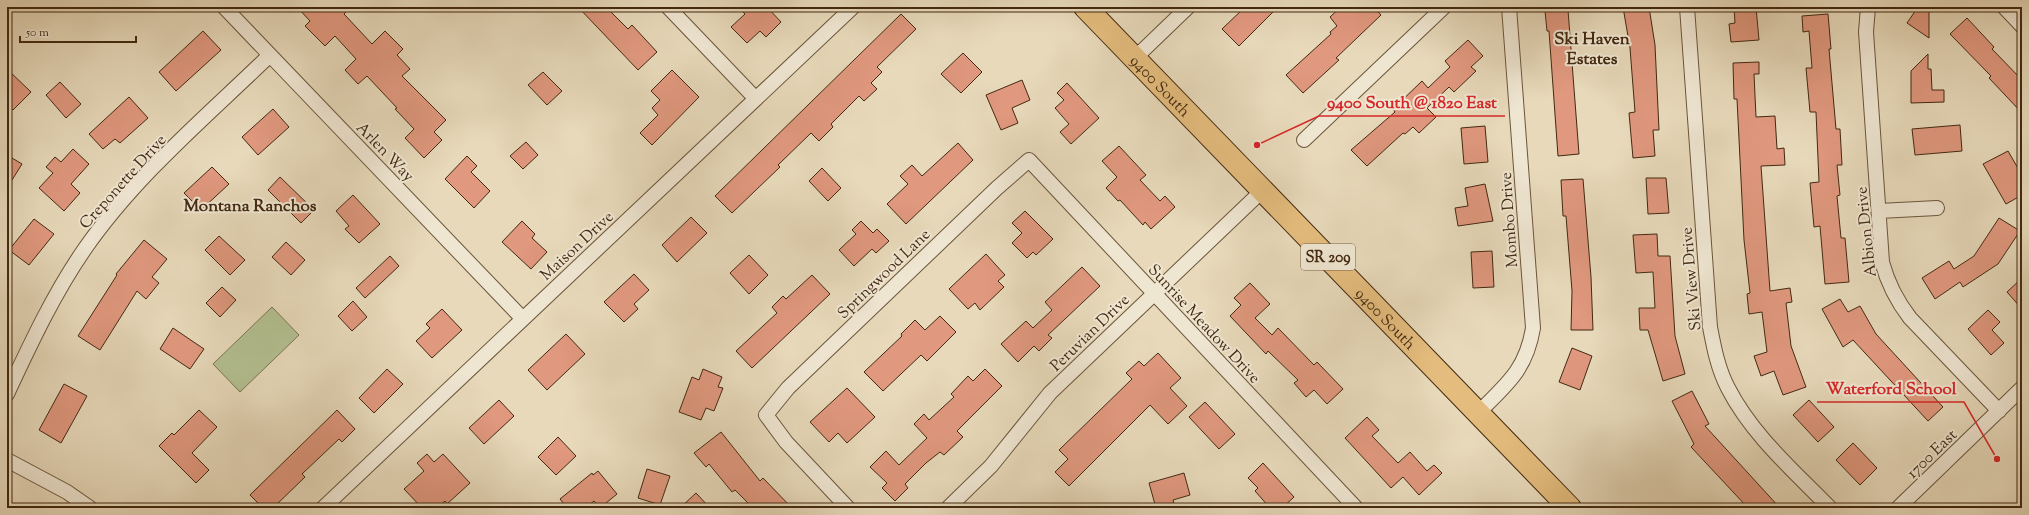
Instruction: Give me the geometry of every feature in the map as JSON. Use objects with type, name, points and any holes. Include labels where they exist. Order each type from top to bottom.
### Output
[{"type":"main road","name":"9400 South","points":[[1086,7],[1570,508]]},
{"type":"street","name":"Arlen Way","points":[[224,7],[523,318]]},
{"type":"street","points":[[668,7],[756,98]]},
{"type":"street","name":"Maison Drive","points":[[323,508],[853,7]]},
{"type":"street","points":[[1135,58],[1188,7]]},
{"type":"street","points":[[1304,140],[1444,7]]},
{"type":"street","name":"Mombo Drive","points":[[1478,413],[1516,373],[1525,360],[1530,345],[1533,328],[1509,7]]},
{"type":"street","name":"Ski View Drive","points":[[1687,7],[1710,327],[1716,358],[1728,387],[1743,414],[1762,438],[1830,508]]},
{"type":"street","name":"Albion Drive","points":[[1868,7],[1866,32],[1882,262],[1887,282],[1897,301],[1910,318],[1999,410]]},
{"type":"street","points":[[2004,7],[2022,26]]},
{"type":"street","name":"Creponette Drive","points":[[7,394],[58,291],[84,250],[109,217],[145,175],[270,55]]},
{"type":"street","name":"Sunrise Meadow Drive","points":[[1029,160],[1356,508]]},
{"type":"street","name":"Springwood Lane","points":[[848,508],[786,442],[766,415],[788,388],[997,188],[1029,160]]},
{"type":"street","name":"Peruvian Drive","points":[[948,508],[991,466],[1050,393],[1263,190]]},
{"type":"street","points":[[1879,211],[1937,208]]},
{"type":"street","name":"1700 East","points":[[1898,508],[2022,388]]},
{"type":"street","points":[[7,460],[67,492],[90,508]]},
{"type":"green space","points":[[272,307],[299,335],[240,392],[213,364]]},
{"type":"building","points":[[297,7],[351,7],[344,14],[372,44],[385,31],[403,49],[397,55],[410,69],[402,76],[446,120],[434,132],[442,140],[424,158],[405,138],[414,129],[395,109],[397,108],[367,76],[358,84],[345,70],[356,59],[335,36],[325,46],[305,26],[310,21]]},
{"type":"building","points":[[578,7],[606,7],[628,29],[632,25],[657,52],[638,70]]},
{"type":"building","points":[[738,7],[767,7],[781,22],[766,37],[760,31],[747,43],[731,27],[745,14]]},
{"type":"building","points":[[1245,7],[1278,7],[1239,46],[1222,29]]},
{"type":"building","points":[[1341,7],[1374,7],[1381,15],[1336,58],[1339,60],[1303,93],[1286,75],[1331,34],[1330,32],[1337,26],[1330,17]]},
{"type":"building","points":[[1623,7],[1649,7],[1655,45],[1659,130],[1653,130],[1655,156],[1633,158],[1629,113],[1635,112],[1630,48]]},
{"type":"building","points":[[1734,7],[1756,7],[1759,40],[1731,42],[1729,24],[1735,23]]},
{"type":"building","points":[[1918,7],[1929,7],[1929,38],[1907,23]]},
{"type":"building","points":[[1568,10],[1579,154],[1558,156],[1549,31],[1547,31],[1545,11]]},
{"type":"building","points":[[901,14],[916,29],[877,67],[882,72],[871,83],[877,89],[864,101],[859,96],[831,124],[833,127],[819,141],[811,133],[778,165],[780,167],[732,213],[715,196]]},
{"type":"building","points":[[1828,14],[1831,49],[1829,49],[1836,129],[1840,129],[1842,165],[1837,165],[1840,195],[1837,196],[1841,238],[1845,238],[1849,282],[1825,284],[1820,226],[1814,227],[1810,183],[1819,182],[1816,112],[1810,112],[1806,68],[1812,68],[1809,31],[1803,32],[1802,16]]},
{"type":"building","points":[[1967,18],[1994,47],[1992,49],[2022,80],[2022,113],[1989,78],[1991,76],[1950,34]]},
{"type":"building","points":[[203,31],[221,50],[176,91],[159,72]]},
{"type":"building","points":[[1468,40],[1483,56],[1471,67],[1476,71],[1454,92],[1449,87],[1427,108],[1436,117],[1419,133],[1413,127],[1405,134],[1403,133],[1367,166],[1351,150],[1395,112],[1393,109],[1422,81],[1428,88],[1450,67],[1445,61]]},
{"type":"building","points":[[963,53],[982,72],[961,93],[941,74]]},
{"type":"building","points":[[1928,54],[1928,69],[1931,69],[1932,90],[1944,90],[1944,102],[1911,103],[1911,71]]},
{"type":"building","points":[[1759,62],[1759,74],[1754,74],[1756,117],[1775,116],[1777,149],[1784,148],[1785,165],[1761,166],[1770,291],[1790,288],[1792,302],[1786,303],[1791,346],[1806,387],[1783,395],[1774,371],[1761,376],[1754,356],[1767,352],[1762,312],[1749,314],[1747,294],[1750,293],[1744,240],[1737,99],[1734,99],[1733,63]]},
{"type":"building","points":[[7,69],[31,92],[13,110],[7,104]]},
{"type":"building","points":[[672,70],[699,97],[652,145],[640,133],[658,115],[652,108],[660,100],[651,91]]},
{"type":"building","points":[[543,72],[562,91],[547,105],[528,85]]},
{"type":"building","points":[[1022,80],[1030,100],[1012,108],[1018,123],[1001,130],[986,95]]},
{"type":"building","points":[[60,82],[81,104],[66,118],[46,95]]},
{"type":"building","points":[[1067,83],[1099,118],[1071,144],[1060,132],[1069,124],[1055,108],[1064,100],[1057,93]]},
{"type":"building","points":[[129,97],[148,118],[120,143],[115,139],[103,149],[89,134]]},
{"type":"building","points":[[273,109],[289,127],[258,155],[242,137]]},
{"type":"building","points":[[1960,125],[1962,151],[1915,155],[1912,129]]},
{"type":"building","points":[[1485,126],[1488,162],[1464,164],[1461,128]]},
{"type":"building","points":[[526,142],[538,155],[523,169],[510,156]]},
{"type":"building","points":[[958,143],[973,160],[906,224],[887,204],[908,184],[900,176],[912,165],[922,176]]},
{"type":"building","points":[[1119,146],[1146,175],[1140,180],[1160,201],[1165,196],[1175,207],[1151,229],[1145,222],[1143,225],[1120,200],[1118,201],[1106,188],[1117,177],[1102,161]]},
{"type":"building","points":[[73,149],[89,164],[71,184],[80,193],[64,211],[39,188],[53,173],[46,167],[55,157],[61,162]]},
{"type":"building","points":[[2008,151],[2019,170],[2017,172],[2022,180],[2022,195],[2006,204],[1983,164]]},
{"type":"building","points":[[7,155],[22,164],[7,188]]},
{"type":"building","points":[[467,156],[477,166],[471,172],[490,191],[474,208],[445,179]]},
{"type":"building","points":[[212,167],[229,184],[201,210],[184,193]]},
{"type":"building","points":[[822,168],[841,188],[828,201],[809,181]]},
{"type":"building","points":[[280,177],[314,210],[301,223],[268,190]]},
{"type":"building","points":[[1646,178],[1666,178],[1669,213],[1648,214]]},
{"type":"building","points":[[1583,179],[1591,277],[1593,330],[1571,330],[1572,291],[1566,216],[1563,216],[1561,180]]},
{"type":"building","points":[[1485,184],[1493,221],[1458,226],[1455,208],[1468,206],[1465,188]]},
{"type":"building","points":[[353,195],[380,224],[359,243],[345,229],[349,226],[336,211]]},
{"type":"building","points":[[1025,211],[1053,239],[1036,255],[1033,252],[1027,258],[1012,243],[1022,233],[1012,223]]},
{"type":"building","points":[[691,217],[707,233],[677,262],[662,245]]},
{"type":"building","points":[[1999,218],[2020,231],[1998,264],[1963,287],[1960,282],[1935,299],[1922,278],[1949,261],[1954,269],[1974,256]]},
{"type":"building","points":[[34,219],[54,234],[29,265],[9,250]]},
{"type":"building","points":[[522,221],[535,234],[532,238],[547,252],[531,269],[502,242]]},
{"type":"building","points":[[861,221],[873,233],[877,229],[889,241],[876,253],[872,249],[854,266],[839,250],[856,234],[852,230]]},
{"type":"building","points":[[1657,234],[1658,256],[1670,256],[1675,336],[1685,374],[1663,381],[1648,330],[1640,330],[1639,308],[1655,308],[1653,272],[1636,273],[1633,235]]},
{"type":"building","points":[[219,236],[245,260],[230,275],[205,250]]},
{"type":"building","points":[[144,240],[167,259],[152,277],[159,283],[146,299],[137,291],[100,350],[78,336],[117,275],[116,274]]},
{"type":"building","points":[[286,242],[305,260],[291,275],[272,257]]},
{"type":"building","points":[[1492,251],[1494,287],[1473,288],[1471,252]]},
{"type":"building","points":[[986,254],[1005,275],[998,281],[1004,287],[980,310],[975,303],[968,309],[949,289]]},
{"type":"building","points":[[749,255],[768,275],[749,294],[730,273]]},
{"type":"building","points":[[390,256],[399,266],[365,298],[356,288]]},
{"type":"building","points":[[1082,267],[1100,286],[1048,335],[1052,338],[1039,351],[1034,346],[1018,362],[1001,344],[1026,321],[1033,328],[1052,310],[1045,302]]},
{"type":"building","points":[[634,274],[649,290],[634,304],[638,309],[624,322],[604,302]]},
{"type":"building","points":[[812,275],[830,294],[752,368],[736,351],[777,313],[772,307],[783,296],[786,299]]},
{"type":"building","points":[[2022,278],[2022,309],[2007,292]]},
{"type":"building","points":[[1250,283],[1270,304],[1255,318],[1272,335],[1278,328],[1314,365],[1317,362],[1343,389],[1327,404],[1314,390],[1306,397],[1294,383],[1298,380],[1268,351],[1266,354],[1230,316],[1241,305],[1234,298]]},
{"type":"building","points":[[222,287],[236,300],[220,317],[206,303]]},
{"type":"building","points":[[1840,299],[1848,312],[1860,306],[1876,334],[1943,407],[1928,421],[1853,340],[1843,347],[1822,309]]},
{"type":"building","points":[[353,301],[367,317],[352,331],[338,316]]},
{"type":"building","points":[[442,309],[462,330],[432,358],[416,341],[430,328],[426,324]]},
{"type":"building","points":[[1988,310],[2000,322],[1992,330],[2004,343],[1991,355],[1968,329]]},
{"type":"building","points":[[940,316],[956,332],[927,361],[921,355],[883,391],[864,372],[902,336],[901,334],[915,320],[925,330]]},
{"type":"building","points":[[173,328],[204,349],[190,369],[160,349]]},
{"type":"building","points":[[566,334],[585,354],[547,390],[528,370]]},
{"type":"building","points":[[1572,348],[1592,356],[1580,390],[1559,382]]},
{"type":"building","points":[[1158,353],[1181,378],[1170,388],[1187,406],[1168,424],[1150,405],[1069,486],[1055,472],[1068,459],[1059,450],[1132,379],[1126,373],[1139,361],[1144,366]]},
{"type":"building","points":[[387,369],[403,384],[374,413],[359,398]]},
{"type":"building","points":[[703,369],[722,377],[718,387],[723,388],[714,411],[706,408],[701,420],[679,412],[692,377],[699,380]]},
{"type":"building","points":[[985,369],[1002,386],[957,431],[963,437],[944,455],[940,452],[926,463],[905,484],[908,488],[895,501],[882,488],[887,483],[870,467],[886,451],[899,465],[927,438],[914,424],[924,414],[929,420],[954,397],[951,394],[968,376],[973,381]]},
{"type":"building","points":[[64,384],[87,396],[61,443],[39,430]]},
{"type":"building","points":[[847,388],[875,417],[847,443],[838,433],[829,442],[810,422]]},
{"type":"building","points":[[1692,391],[1709,424],[1705,426],[1780,508],[1748,508],[1691,447],[1694,444],[1672,401]]},
{"type":"building","points":[[499,400],[514,416],[484,444],[469,428]]},
{"type":"building","points":[[1809,400],[1834,427],[1818,442],[1793,415]]},
{"type":"building","points":[[1205,402],[1235,434],[1219,449],[1189,417]]},
{"type":"building","points":[[199,410],[217,427],[192,453],[209,470],[196,483],[159,446],[172,433],[174,435]]},
{"type":"building","points":[[337,410],[355,429],[342,442],[339,439],[302,474],[305,477],[273,508],[263,508],[250,495]]},
{"type":"building","points":[[1367,417],[1379,430],[1372,436],[1398,463],[1410,452],[1427,471],[1434,465],[1442,473],[1419,495],[1403,477],[1391,488],[1345,438]]},
{"type":"building","points":[[721,432],[760,481],[763,478],[792,508],[753,508],[735,490],[732,492],[709,464],[706,467],[694,453]]},
{"type":"building","points":[[558,437],[576,456],[556,475],[538,457]]},
{"type":"building","points":[[1853,443],[1877,468],[1860,485],[1836,460]]},
{"type":"building","points":[[427,454],[434,462],[443,454],[470,483],[447,504],[445,501],[437,508],[422,508],[404,489],[424,471],[417,463]]},
{"type":"building","points":[[1263,463],[1294,497],[1282,508],[1270,508],[1255,491],[1258,488],[1248,478]]},
{"type":"building","points":[[647,469],[670,476],[660,505],[638,498]]},
{"type":"building","points":[[598,471],[617,494],[600,508],[594,501],[585,508],[567,508],[560,499],[592,473],[593,475]]},
{"type":"building","points":[[1184,473],[1190,495],[1173,500],[1175,508],[1156,508],[1149,483]]},
{"type":"building","points":[[696,493],[710,508],[680,508]]},
{"type":"place","name":"9400 South @ 1820 East","points":[[1257,145]]},
{"type":"place","name":"Waterford School","points":[[1997,459]]},
{"type":"district","name":"Ski Haven Estates","points":[[1592,48]]},
{"type":"district","name":"Montana Ranchos","points":[[250,205]]}]
